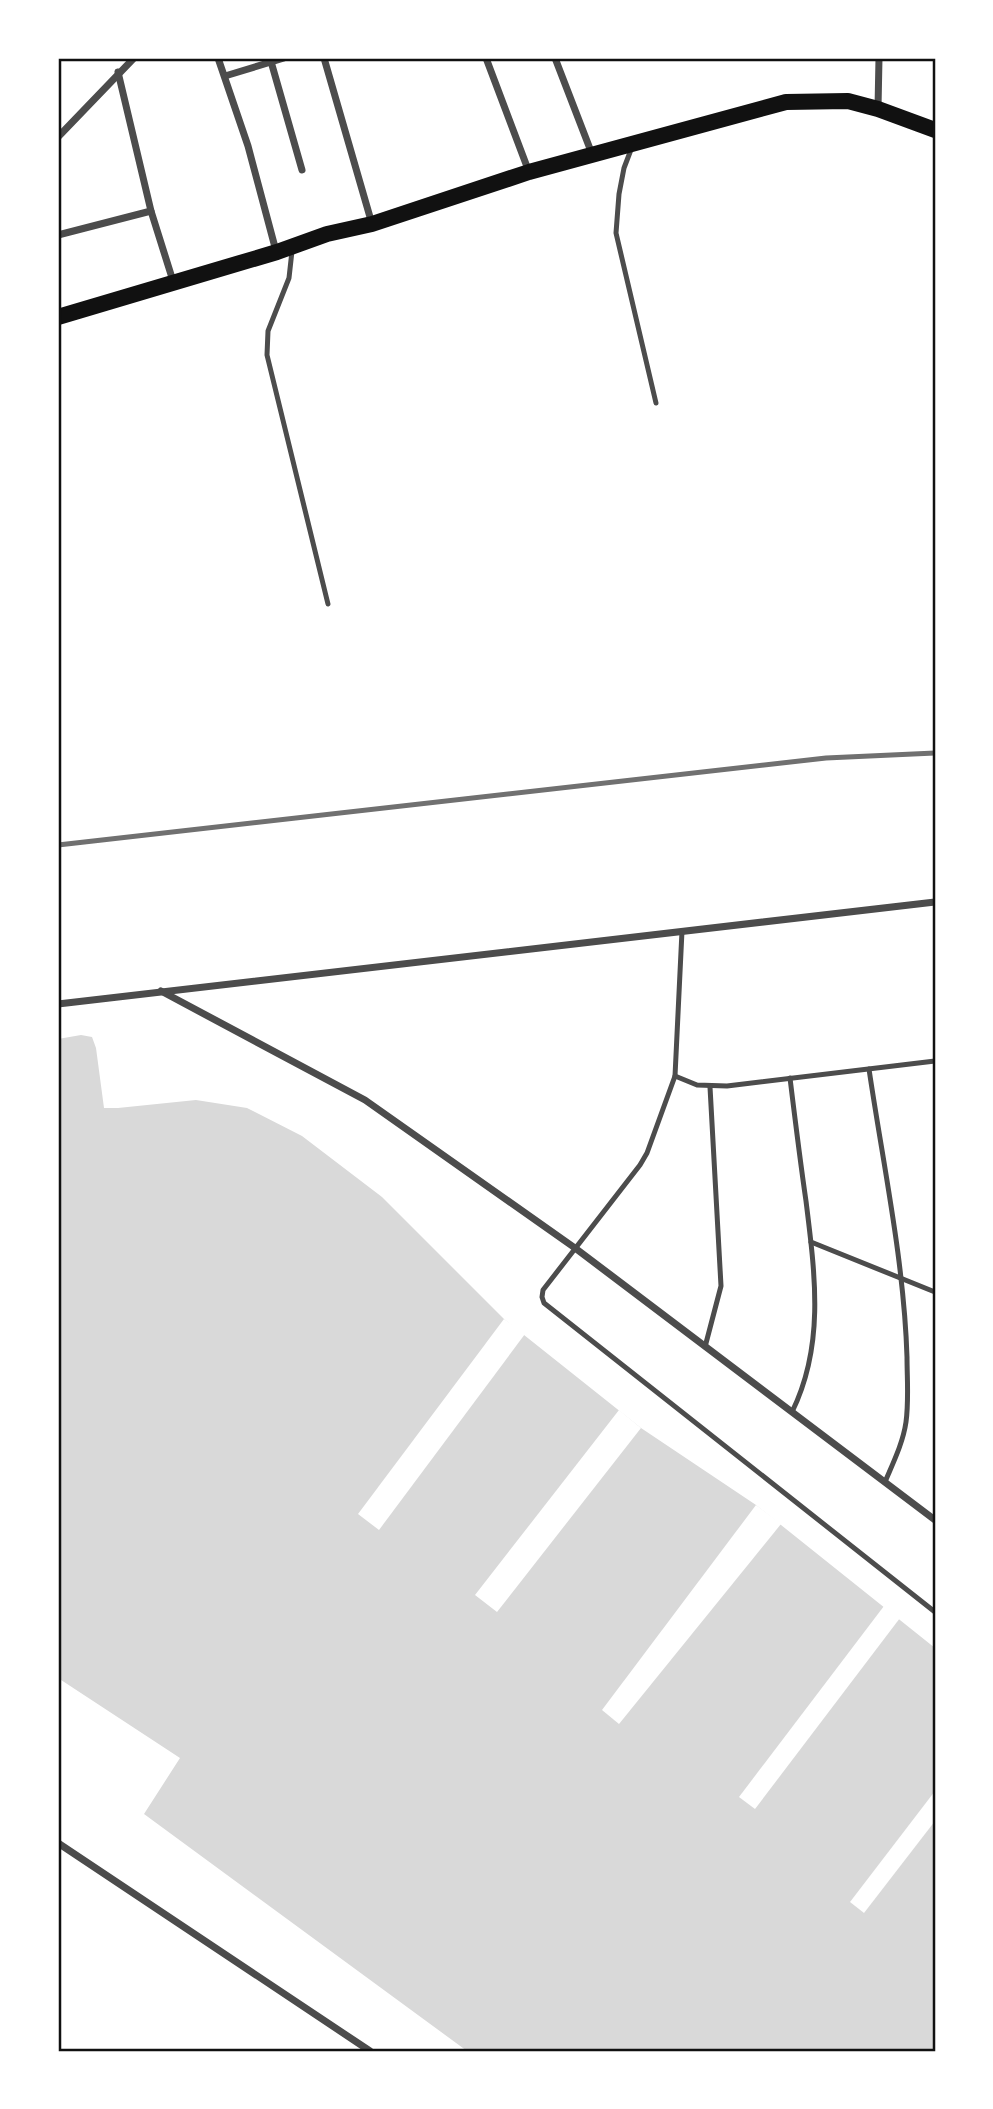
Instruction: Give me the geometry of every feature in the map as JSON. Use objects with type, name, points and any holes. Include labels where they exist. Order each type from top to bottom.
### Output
[{"type":"main road","points":[[58,317],[327,234],[372,224],[529,172],[786,102],[848,101],[935,130]]},
{"type":"street","points":[[58,137],[134,58]]},
{"type":"street","points":[[218,58],[284,249]]},
{"type":"street","points":[[225,76],[270,59],[284,58]]},
{"type":"street","points":[[324,58],[372,224]]},
{"type":"street","points":[[486,58],[529,172]]},
{"type":"street","points":[[555,58],[592,155]]},
{"type":"street","points":[[878,109],[879,58]]},
{"type":"street","points":[[270,59],[302,170]]},
{"type":"street","points":[[118,72],[151,211],[174,282]]},
{"type":"street","points":[[58,235],[151,211]]},
{"type":"street","points":[[58,1004],[935,902]]},
{"type":"street","points":[[161,991],[365,1100],[575,1248],[935,1521]]},
{"type":"street","points":[[58,1843],[370,2051]]},
{"type":"lane","points":[[634,143],[624,168],[616,233],[656,403]]},
{"type":"lane","points":[[284,249],[292,260],[289,278],[268,331],[267,355],[328,604]]},
{"type":"lane","points":[[682,931],[675,1076],[644,1159],[543,1290],[544,1303],[935,1612]]},
{"type":"lane","points":[[675,1076],[710,1087],[935,1061]]},
{"type":"lane","points":[[869,1069],[906,1330],[908,1407],[902,1440],[885,1482]]},
{"type":"lane","points":[[790,1079],[814,1279],[813,1350],[803,1389],[792,1412]]},
{"type":"lane","points":[[705,1347],[721,1286],[710,1087]]},
{"type":"lane","points":[[811,1242],[935,1292]]},
{"type":"shaded area","points":[[81,1035],[92,1037],[96,1048],[104,1108],[196,1100],[247,1108],[302,1136],[382,1197],[504,1319],[641,1428],[756,1505],[935,1648],[935,2051],[467,2051],[144,1814],[180,1758],[58,1678],[58,1039]]},
{"type":"pier","points":[[504,1319],[525,1334],[379,1530],[358,1514]]},
{"type":"pier","points":[[619,1410],[641,1428],[497,1612],[475,1595]]},
{"type":"pier","points":[[756,1505],[781,1524],[619,1724],[602,1710]]},
{"type":"pier","points":[[884,1606],[900,1618],[755,1809],[739,1797]]},
{"type":"pier","points":[[935,1791],[935,1821],[864,1913],[850,1902]]},
{"type":"railway","points":[[58,845],[826,758],[935,753]]}]
